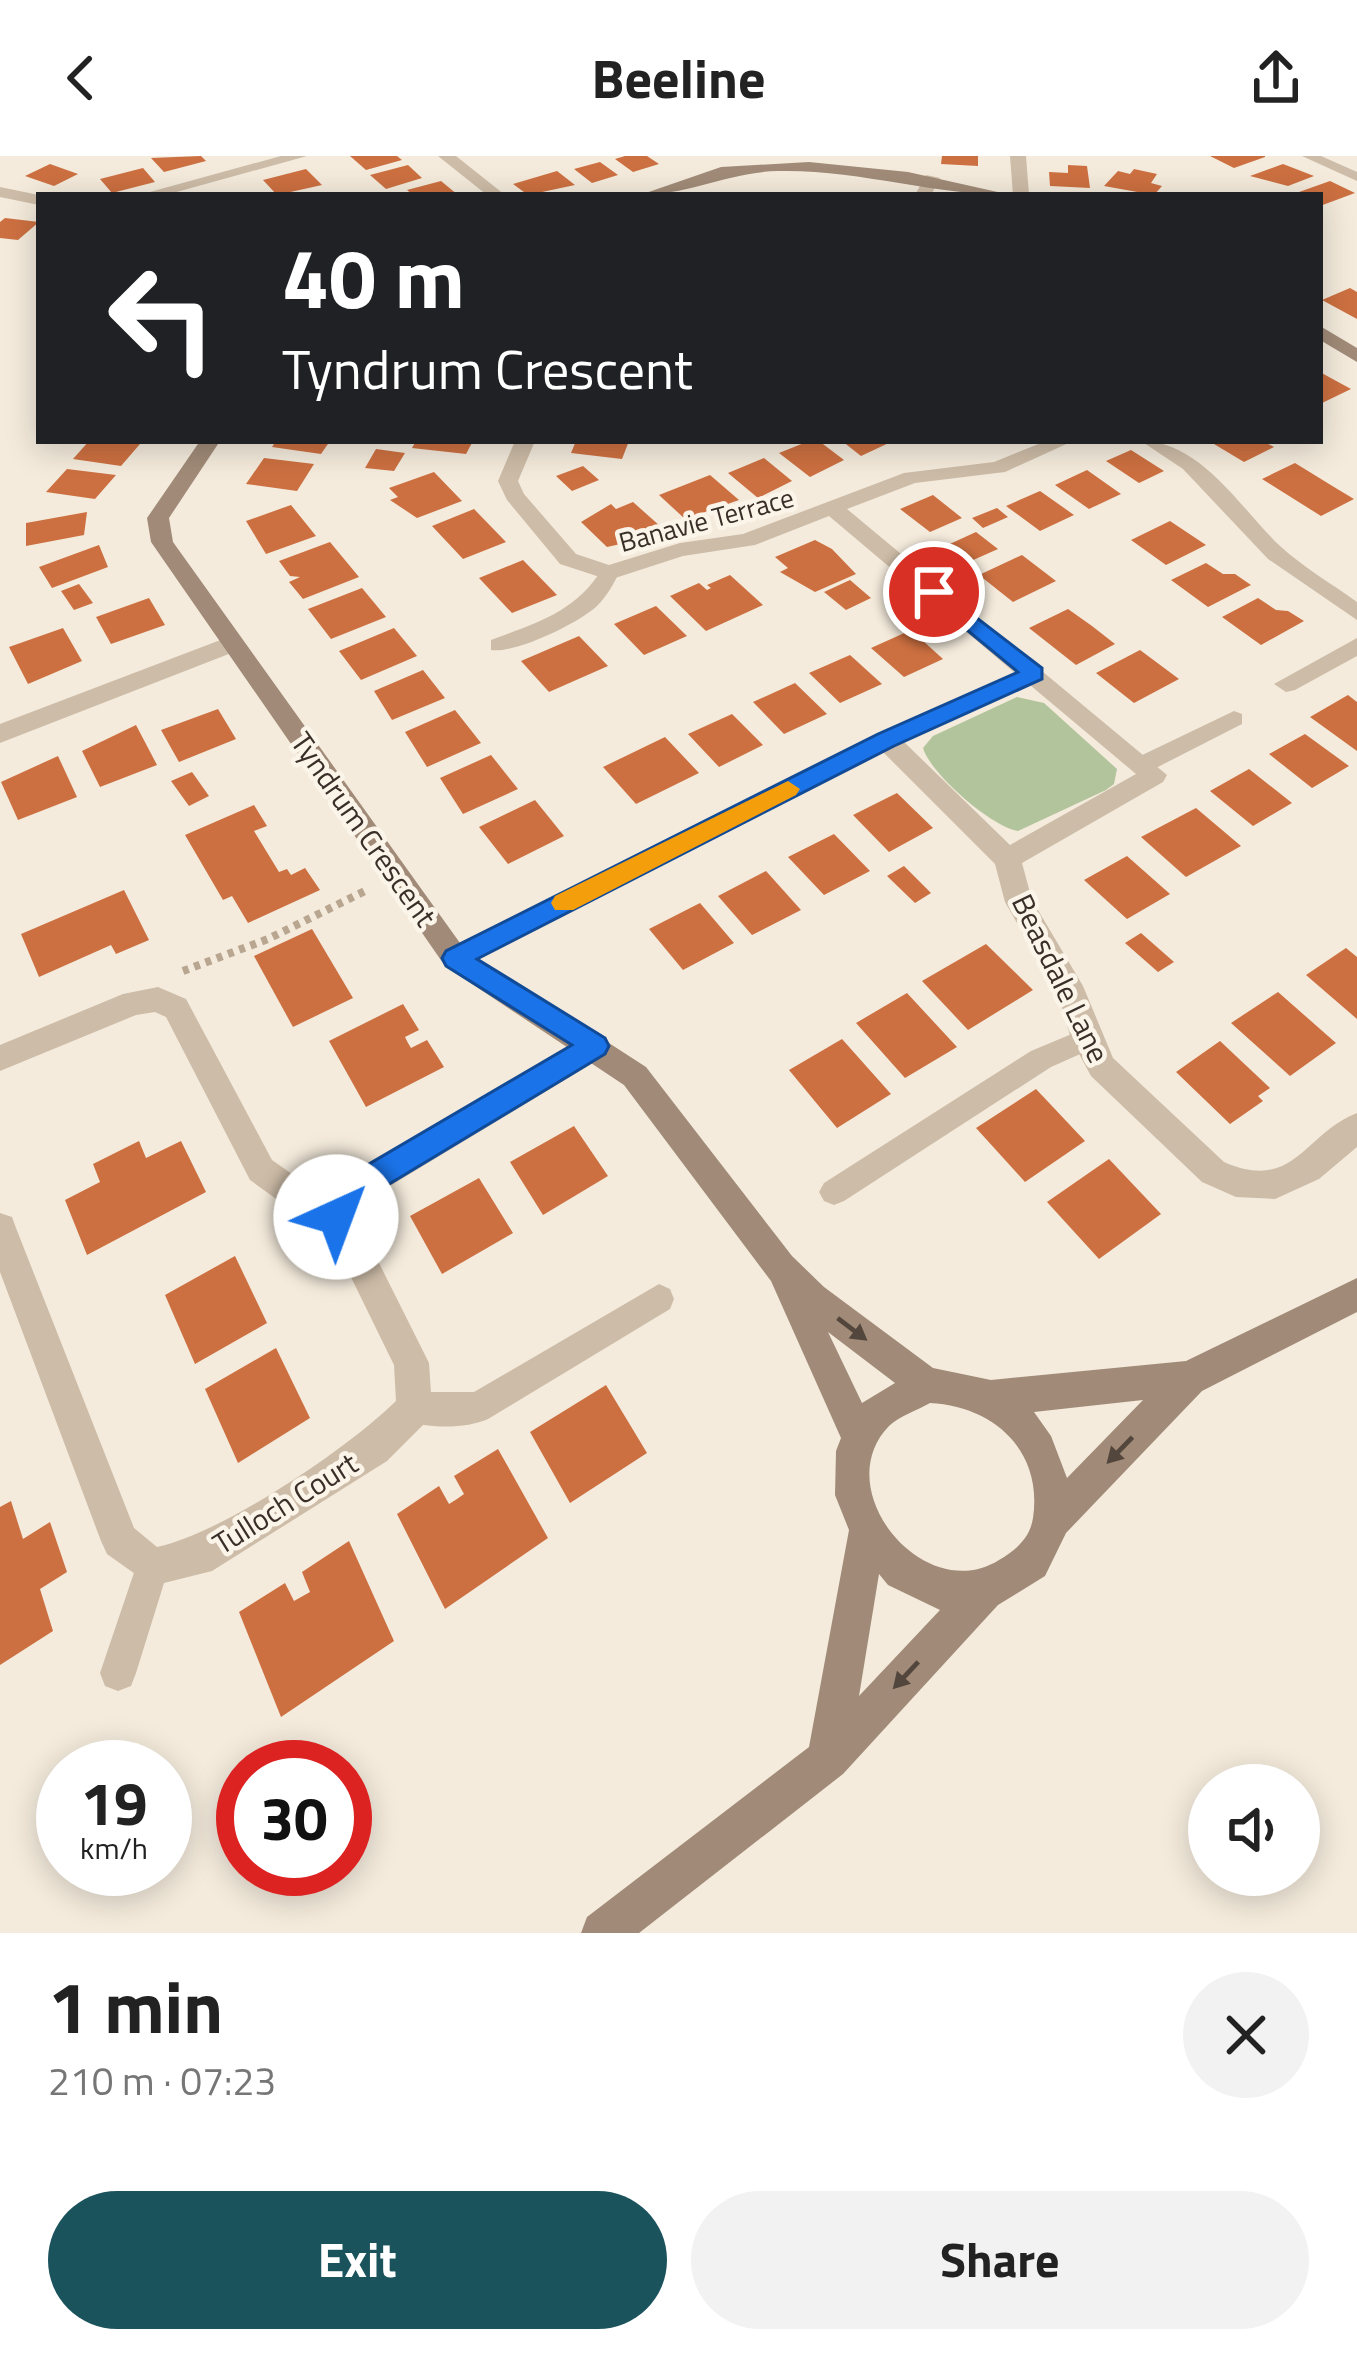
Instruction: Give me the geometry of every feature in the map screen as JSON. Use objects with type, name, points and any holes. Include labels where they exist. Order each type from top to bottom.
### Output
[{"type":"street","points":[[159,192],[298,156]]},
{"type":"street","points":[[446,156],[493,192]]},
{"type":"street","points":[[1018,156],[1022,192]]},
{"type":"street","points":[[659,192],[743,168],[932,178],[990,192]]},
{"type":"street","points":[[925,192],[932,178]]},
{"type":"street","points":[[0,192],[36,199]]},
{"type":"street","points":[[1323,334],[1357,356]]},
{"type":"street","name":"Tyndrum Crescent","points":[[208,444],[158,518],[162,542],[455,958],[635,1076],[780,1268],[812,1299],[927,1385]]},
{"type":"street","name":"Banavie Terrace","points":[[524,444],[508,481],[514,496],[568,559],[609,573],[680,550],[747,540],[911,477],[998,468],[1056,444]]},
{"type":"street","points":[[1156,444],[1190,466],[1276,554],[1357,613]]},
{"type":"street","points":[[835,510],[1154,776],[1007,859],[886,740]]},
{"type":"street","points":[[0,734],[231,644]]},
{"type":"street","points":[[1286,685],[1357,646]]},
{"type":"street","points":[[455,958],[886,740],[1034,674]]},
{"type":"street","name":"Beasdale Lane","points":[[1007,859],[1018,902],[1072,995],[1086,1039],[1102,1066],[1214,1172],[1232,1183],[1261,1189],[1289,1183],[1357,1127]]},
{"type":"street","points":[[0,1058],[133,1003],[158,999],[176,1008],[262,1170],[290,1191],[336,1204]]},
{"type":"street","points":[[414,1408],[411,1363],[336,1217],[336,1204],[345,1194],[595,1046]]},
{"type":"street","points":[[0,1228],[120,1541],[152,1568]]},
{"type":"street","name":"Tyndrum Crescent","points":[[780,1268],[859,1436]]},
{"type":"street","points":[[1051,1522],[1189,1378],[1357,1294]]},
{"type":"street","points":[[992,1398],[1189,1378]]},
{"type":"street","points":[[927,1385],[960,1387],[992,1398],[1020,1421],[1040,1451],[1052,1486],[1051,1522],[1039,1554],[1016,1578],[984,1592],[951,1594],[917,1583],[888,1562],[866,1534],[853,1501],[851,1468],[859,1436],[875,1412],[898,1394],[927,1385]]},
{"type":"street","name":"Tulloch Court","points":[[152,1568],[198,1556],[374,1448],[414,1408]]},
{"type":"street","points":[[828,1759],[866,1534]]},
{"type":"street","points":[[603,1933],[828,1759],[984,1592]]},
{"type":"lane","points":[[1309,156],[1357,177]]},
{"type":"lane","points":[[498,645],[587,609],[600,595],[609,573]]},
{"type":"lane","points":[[1142,766],[1234,719]]},
{"type":"lane","points":[[834,1192],[1041,1059],[1086,1039]]},
{"type":"lane","points":[[414,1408],[477,1408],[659,1299]]},
{"type":"lane","points":[[118,1672],[152,1568]]},
{"type":"path","points":[[158,999],[184,970],[268,939],[394,876]]},
{"type":"green space","points":[[1017,697],[1044,703],[1117,769],[1114,784],[1106,790],[1018,831],[993,820],[963,797],[937,771],[923,748],[933,736]]},
{"type":"building","points":[[201,156],[206,161],[164,172],[151,158]]},
{"type":"building","points":[[350,156],[397,156],[402,160],[366,170]]},
{"type":"building","points":[[647,156],[659,164],[633,172],[615,159]]},
{"type":"building","points":[[942,156],[978,156],[978,166],[941,164]]},
{"type":"building","points":[[1210,156],[1265,156],[1265,157],[1234,168]]},
{"type":"building","points":[[600,162],[618,175],[592,183],[574,169]]},
{"type":"building","points":[[50,164],[78,174],[54,186],[25,176]]},
{"type":"building","points":[[1283,164],[1314,176],[1288,186],[1250,176]]},
{"type":"building","points":[[408,165],[422,178],[386,189],[370,175]]},
{"type":"building","points":[[1068,165],[1087,166],[1090,188],[1050,186],[1049,172],[1068,173]]},
{"type":"building","points":[[143,168],[155,182],[111,192],[100,179]]},
{"type":"building","points":[[306,169],[322,185],[274,192],[263,180]]},
{"type":"building","points":[[1134,169],[1157,174],[1151,183],[1162,186],[1157,192],[1137,192],[1104,186],[1118,171],[1130,174]]},
{"type":"building","points":[[557,171],[575,185],[524,192],[513,184]]},
{"type":"building","points":[[441,181],[454,192],[409,192]]},
{"type":"building","points":[[1330,181],[1355,193],[1323,205],[1323,192],[1299,192]]},
{"type":"building","points":[[5,218],[36,225],[18,240],[0,238],[0,222]]},
{"type":"building","points":[[1350,288],[1357,292],[1357,319],[1323,301]]},
{"type":"building","points":[[1323,374],[1329,377],[1351,389],[1323,403]]},
{"type":"building","points":[[86,444],[140,444],[121,466],[73,459]]},
{"type":"building","points":[[274,444],[328,444],[321,454],[272,447]]},
{"type":"building","points":[[414,444],[471,444],[466,454],[412,448]]},
{"type":"building","points":[[575,444],[628,444],[622,459],[571,453]]},
{"type":"building","points":[[802,444],[823,444],[844,460],[810,477],[779,453]]},
{"type":"building","points":[[846,444],[887,444],[861,456]]},
{"type":"building","points":[[1214,444],[1274,447],[1244,462]]},
{"type":"building","points":[[376,449],[405,453],[394,471],[365,468]]},
{"type":"building","points":[[1131,450],[1164,471],[1139,483],[1106,461]]},
{"type":"building","points":[[264,458],[314,464],[297,491],[246,484]]},
{"type":"building","points":[[764,458],[792,481],[758,498],[728,473]]},
{"type":"building","points":[[1295,463],[1354,499],[1321,516],[1262,479]]},
{"type":"building","points":[[583,466],[599,480],[572,491],[556,476]]},
{"type":"building","points":[[67,469],[116,475],[95,499],[46,492]]},
{"type":"building","points":[[1087,470],[1121,494],[1089,509],[1055,485]]},
{"type":"building","points":[[434,472],[462,501],[417,518],[390,500],[398,497],[389,488]]},
{"type":"building","points":[[710,475],[739,500],[685,519],[659,495]]},
{"type":"building","points":[[1040,491],[1074,515],[1040,531],[1006,506]]},
{"type":"building","points":[[933,495],[962,518],[930,532],[900,509]]},
{"type":"building","points":[[633,502],[660,526],[607,547],[581,522],[611,504],[616,509]]},
{"type":"building","points":[[291,505],[316,536],[266,554],[246,521]]},
{"type":"building","points":[[997,508],[1008,517],[983,528],[972,518]]},
{"type":"building","points":[[474,509],[506,542],[463,559],[432,526]]},
{"type":"building","points":[[87,512],[84,535],[26,546],[26,523]]},
{"type":"building","points":[[1170,521],[1206,545],[1166,565],[1131,540]]},
{"type":"building","points":[[976,532],[998,549],[962,565],[941,548]]},
{"type":"building","points":[[815,540],[832,549],[856,574],[815,592],[780,572],[788,568],[775,557]]},
{"type":"building","points":[[330,542],[359,577],[303,599],[289,582],[300,577],[290,576],[279,561]]},
{"type":"building","points":[[99,545],[108,567],[52,588],[39,567]]},
{"type":"building","points":[[1022,555],[1056,581],[1013,602],[979,575]]},
{"type":"building","points":[[523,560],[557,595],[512,613],[479,578]]},
{"type":"building","points":[[1206,563],[1251,585],[1208,607],[1171,580]]},
{"type":"building","points":[[730,575],[763,605],[706,631],[670,596],[699,583],[707,590],[711,588],[707,585]]},
{"type":"building","points":[[850,580],[871,598],[846,610],[824,592]]},
{"type":"building","points":[[79,584],[93,603],[74,610],[61,591]]},
{"type":"building","points":[[362,588],[386,617],[331,639],[308,609]]},
{"type":"building","points":[[149,598],[165,625],[111,644],[96,617]]},
{"type":"building","points":[[1258,598],[1304,621],[1261,645],[1222,617]]},
{"type":"building","points":[[656,606],[687,636],[644,655],[614,624]]},
{"type":"building","points":[[1068,609],[1115,644],[1076,665],[1029,628]]},
{"type":"building","points":[[63,628],[82,661],[28,684],[9,647]]},
{"type":"building","points":[[394,628],[417,656],[361,680],[339,651]]},
{"type":"building","points":[[911,630],[943,659],[904,677],[871,648]]},
{"type":"building","points":[[579,636],[608,666],[549,692],[521,661]]},
{"type":"building","points":[[1140,650],[1179,679],[1134,703],[1096,673]]},
{"type":"building","points":[[850,655],[882,684],[840,703],[809,673]]},
{"type":"building","points":[[423,670],[445,698],[392,720],[374,691]]},
{"type":"building","points":[[795,683],[827,714],[784,734],[753,702]]},
{"type":"building","points":[[1348,695],[1357,702],[1357,751],[1310,717]]},
{"type":"building","points":[[218,709],[236,739],[179,762],[161,730]]},
{"type":"building","points":[[455,710],[481,743],[427,767],[405,732]]},
{"type":"building","points":[[732,714],[763,745],[719,767],[688,734]]},
{"type":"building","points":[[136,725],[157,765],[100,787],[82,751]]},
{"type":"building","points":[[1305,734],[1349,766],[1312,788],[1269,754]]},
{"type":"building","points":[[665,737],[699,773],[636,804],[603,767]]},
{"type":"building","points":[[491,755],[518,789],[463,814],[440,778]]},
{"type":"building","points":[[58,756],[77,797],[18,820],[1,782]]},
{"type":"building","points":[[1249,769],[1292,803],[1253,826],[1210,791]]},
{"type":"building","points":[[192,772],[209,796],[189,806],[171,781]]},
{"type":"building","points":[[897,793],[933,828],[889,852],[853,815]]},
{"type":"building","points":[[535,800],[564,836],[508,864],[479,827]]},
{"type":"building","points":[[254,805],[267,826],[254,831],[279,872],[287,869],[291,875],[305,868],[320,890],[248,923],[232,896],[223,900],[185,835]]},
{"type":"building","points":[[1196,808],[1241,846],[1186,877],[1141,837]]},
{"type":"building","points":[[834,834],[870,871],[824,895],[788,857]]},
{"type":"building","points":[[1127,856],[1170,894],[1127,919],[1084,880]]},
{"type":"building","points":[[904,866],[931,893],[915,903],[887,876]]},
{"type":"building","points":[[766,871],[801,910],[752,935],[718,896]]},
{"type":"building","points":[[124,890],[149,940],[116,954],[111,945],[39,977],[21,934]]},
{"type":"building","points":[[700,903],[734,943],[683,970],[649,929]]},
{"type":"building","points":[[312,929],[353,998],[293,1027],[254,956]]},
{"type":"building","points":[[1141,933],[1174,962],[1158,972],[1125,943]]},
{"type":"building","points":[[986,944],[1033,990],[968,1030],[922,981]]},
{"type":"building","points":[[1346,948],[1357,957],[1357,1019],[1306,975]]},
{"type":"building","points":[[1278,992],[1336,1043],[1290,1076],[1231,1023]]},
{"type":"building","points":[[907,993],[957,1047],[905,1078],[856,1023]]},
{"type":"building","points":[[403,1004],[419,1030],[405,1037],[411,1048],[427,1040],[444,1067],[366,1107],[329,1041]]},
{"type":"building","points":[[842,1039],[891,1094],[837,1128],[789,1070]]},
{"type":"building","points":[[1220,1041],[1270,1088],[1258,1096],[1263,1101],[1230,1124],[1176,1072]]},
{"type":"building","points":[[1036,1089],[1085,1141],[1025,1182],[976,1128]]},
{"type":"building","points":[[574,1126],[608,1176],[543,1215],[510,1162]]},
{"type":"building","points":[[139,1141],[146,1158],[181,1141],[206,1192],[87,1255],[65,1200],[100,1182],[93,1164]]},
{"type":"building","points":[[1109,1159],[1161,1214],[1099,1259],[1047,1202]]},
{"type":"building","points":[[479,1178],[513,1233],[442,1274],[410,1216]]},
{"type":"building","points":[[235,1256],[267,1323],[195,1364],[165,1295]]},
{"type":"building","points":[[276,1348],[310,1418],[238,1463],[205,1389]]},
{"type":"building","points":[[606,1385],[647,1453],[570,1503],[530,1432]]},
{"type":"building","points":[[498,1449],[548,1538],[445,1609],[397,1514],[439,1486],[449,1504],[457,1499],[464,1494],[454,1476]]},
{"type":"building","points":[[11,1501],[23,1539],[50,1522],[67,1572],[40,1589],[53,1631],[0,1665],[0,1507]]},
{"type":"building","points":[[349,1541],[394,1641],[281,1717],[239,1612],[285,1583],[294,1601],[310,1592],[302,1572]]},
{"type":"slow traffic","points":[[564,903],[788,789]]},
{"type":"route","points":[[336,1217],[336,1204],[345,1194],[595,1046],[455,958],[886,740],[1034,674],[934,592]]}]
